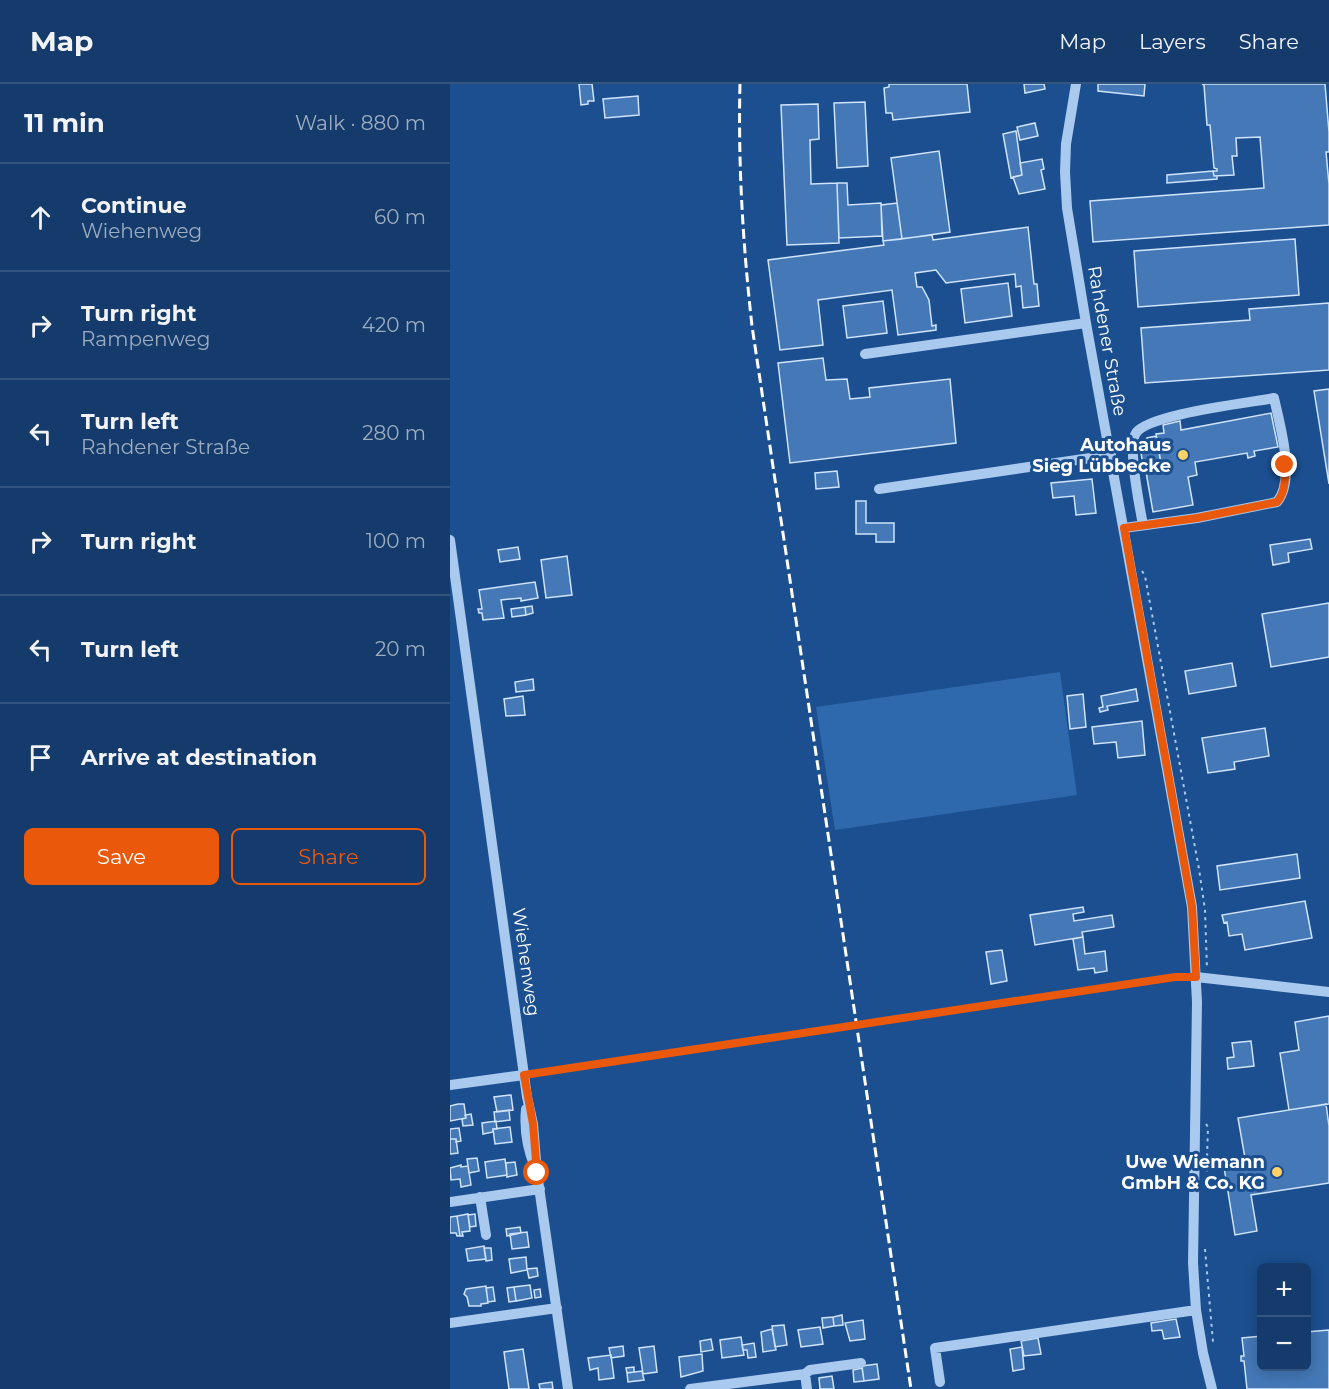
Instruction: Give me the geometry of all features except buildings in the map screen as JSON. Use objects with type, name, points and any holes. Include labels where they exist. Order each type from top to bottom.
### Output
[{"type":"street","name":"Rahdener Straße","points":[[1076,84],[1066,144],[1067,208],[1192,907],[1202,977],[1193,1263],[1196,1310],[1212,1389]]},
{"type":"street","points":[[866,354],[1086,323]]},
{"type":"street","points":[[1124,528],[1207,516],[1277,502],[1282,496],[1285,484],[1285,465],[1282,434],[1274,398],[1164,418],[1143,427],[1136,433],[1133,441],[1135,472],[1143,525]]},
{"type":"street","points":[[879,489],[1111,455]]},
{"type":"street","name":"Wiehenweg","points":[[450,540],[454,592],[527,1097],[525,1125],[528,1153],[537,1173],[540,1190]]},
{"type":"street","points":[[1202,977],[1329,992]]},
{"type":"street","points":[[450,1085],[524,1075]]},
{"type":"street","points":[[450,1202],[540,1190],[568,1389]]},
{"type":"street","points":[[480,1197],[486,1235]]},
{"type":"street","points":[[450,1323],[557,1308]]},
{"type":"street","points":[[940,1382],[935,1348],[1196,1310]]},
{"type":"street","points":[[690,1389],[805,1374],[810,1370],[861,1363]]},
{"type":"street","points":[[805,1374],[807,1389]]},
{"type":"path","points":[[524,1075],[1175,977],[1202,977],[1205,910],[1199,870],[1145,576],[1139,567]]},
{"type":"path","points":[[1205,1122],[1208,1127],[1206,1197]]},
{"type":"path","points":[[1204,1243],[1214,1348]]},
{"type":"shaded area","points":[[1060,672],[1077,795],[835,830],[816,707]]},
{"type":"railway","points":[[740,84],[742,205],[752,326],[911,1389]]},
{"type":"place","name":"Autohaus Sieg Lübbecke","points":[[1183,455]]},
{"type":"place","name":"Uwe Wiemann GmbH & Co. KG","points":[[1277,1172]]},
{"type":"route","points":[[537,1173],[537,1151],[524,1075],[1175,977],[1196,977],[1192,907],[1124,528],[1197,518],[1277,502],[1282,496],[1285,484],[1285,465]]}]
